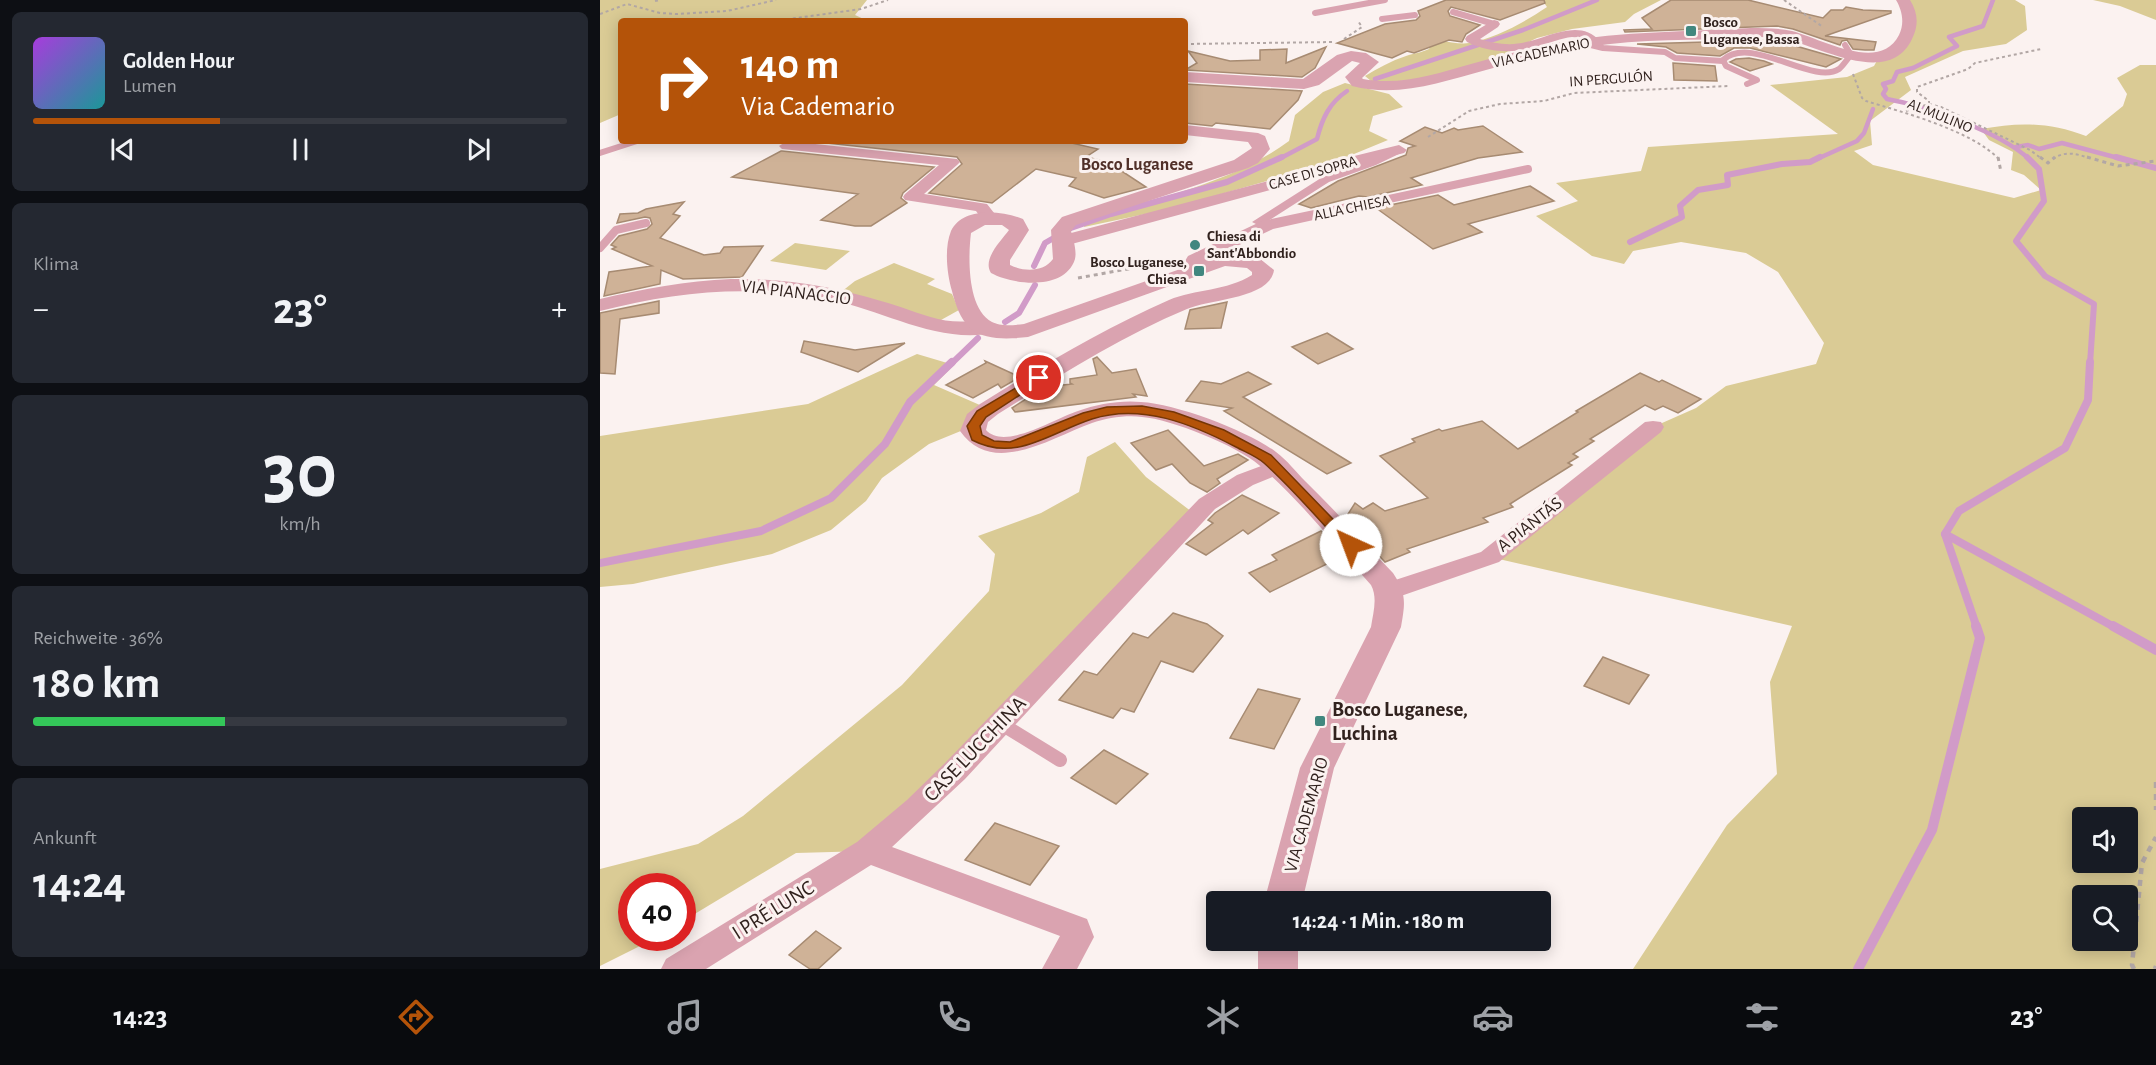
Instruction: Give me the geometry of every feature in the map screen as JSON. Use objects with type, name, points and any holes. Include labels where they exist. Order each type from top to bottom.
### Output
[{"type":"street","name":"VIA CADEMARIO","points":[[1188,76],[1304,84],[1320,79],[1335,61],[1350,57],[1364,58],[1371,62],[1353,77],[1358,83],[1375,86],[1406,85],[1438,80],[1483,66],[1588,42],[1774,33],[1792,36],[1847,54],[1879,57],[1895,51],[1909,30],[1908,12],[1903,0]]},
{"type":"street","points":[[1494,24],[1471,39],[1501,48],[1532,45],[1573,33],[1587,36],[1588,42]]},
{"type":"street","points":[[1188,130],[1252,137],[1259,140],[1261,149],[1251,159],[1241,164],[1079,217],[1063,226],[1064,258],[1055,270],[1031,276],[1003,271],[998,264],[1017,234],[1019,226],[1005,219],[990,218],[976,221],[963,229],[957,256],[959,281],[970,311],[978,323],[990,328],[1015,332],[1046,325],[1213,262],[1233,259],[1252,262],[1260,266],[1264,273],[1257,282],[1248,286],[1183,302],[1083,352],[988,409],[976,420],[973,431],[976,437],[992,445],[1011,446],[1096,414],[1142,409],[1170,414],[1219,433],[1253,450],[1277,467],[1383,580],[1389,591]]},
{"type":"street","points":[[787,147],[952,162],[911,197],[981,207],[990,218]]},
{"type":"street","name":"CASE DI SOPRA","points":[[1062,237],[1400,150]]},
{"type":"street","name":"CASE DI SOPRA","points":[[1268,225],[1258,222],[1325,180],[1400,150]]},
{"type":"street","name":"ALLA CHIESA","points":[[1188,271],[1194,260],[1268,225],[1366,204]]},
{"type":"street","name":"VIA PIANACCIO","points":[[600,305],[646,295],[753,284],[858,301],[945,329],[990,328]]},
{"type":"street","name":"A PIANTÁS","points":[[1389,591],[1490,557],[1653,428]]},
{"type":"street","name":"CASE LUCCHINA","points":[[868,851],[917,808],[1207,504],[1245,480],[1277,467]]},
{"type":"street","name":"VIA CADEMARIO","points":[[1286,891],[1317,768],[1333,731],[1386,627],[1390,603],[1389,591]]},
{"type":"street","points":[[868,851],[1076,929],[1078,938],[1059,969]]},
{"type":"street","name":"I PRÉ LUNC","points":[[678,969],[868,851]]},
{"type":"street","points":[[1278,951],[1278,969]]},
{"type":"lane","points":[[1315,13],[1385,0]]},
{"type":"lane","points":[[1453,12],[1494,24]]},
{"type":"lane","points":[[1382,20],[1415,15]]},
{"type":"lane","points":[[1588,42],[1603,48],[1665,52],[1675,58],[1725,58],[1742,52],[1757,53],[1782,62],[1826,71],[1837,70],[1847,54]]},
{"type":"lane","points":[[1725,58],[1726,66],[1756,80],[1747,84]]},
{"type":"lane","points":[[600,153],[628,144]]},
{"type":"lane","name":"ALLA CHIESA","points":[[1366,204],[1528,169]]},
{"type":"lane","points":[[600,248],[616,230],[646,223]]},
{"type":"lane","points":[[1000,723],[1060,760]]},
{"type":"path","points":[[655,2],[660,0]]},
{"type":"path","points":[[600,14],[627,4],[660,13],[677,14],[726,11],[776,0]]},
{"type":"path","points":[[796,18],[861,9],[888,0]]},
{"type":"path","points":[[1784,0],[1827,29],[1847,54]]},
{"type":"path","points":[[1188,45],[1336,41],[1362,27],[1358,20]]},
{"type":"path","points":[[1928,104],[1929,101],[1917,92],[1917,87],[1968,69],[1975,63],[2041,49]]},
{"type":"path","name":"AL MULINO","points":[[1847,54],[1862,98],[1874,104],[1923,118],[1981,145],[1999,158],[2001,172]]},
{"type":"path","name":"IN PERGULÓN","points":[[1428,137],[1469,111],[1500,104],[1544,101],[1582,92],[1747,84]]},
{"type":"path","points":[[1904,112],[1928,104],[1941,107],[2030,150],[2049,163],[2056,154],[2068,152],[2119,166],[2156,161]]},
{"type":"path","points":[[1076,278],[1146,266]]},
{"type":"path","points":[[2156,782],[2156,810]]},
{"type":"path","points":[[2134,969],[2132,965],[2142,863],[2156,837]]},
{"type":"shaded area","points":[[600,0],[867,0],[855,15],[862,18],[618,18],[618,115],[600,123]]},
{"type":"shaded area","points":[[1542,0],[1661,0],[1634,14],[1625,22],[1572,29],[1537,38],[1492,60],[1440,76],[1385,83],[1371,81],[1365,76],[1395,60],[1429,49],[1432,42],[1469,43],[1500,33],[1520,24],[1547,7]]},
{"type":"shaded area","points":[[1903,0],[2015,0],[2025,6],[2027,30],[2006,44],[1963,51],[1905,77],[1911,90],[1870,121],[1872,145],[1854,151],[1873,165],[2014,198],[2041,190],[2024,175],[2011,170],[2013,152],[1989,140],[1981,129],[2008,125],[2034,125],[2059,128],[2086,136],[2123,106],[2127,94],[2117,78],[2140,65],[2156,65],[2156,969],[1633,969],[1727,825],[1777,774],[1770,682],[1792,626],[1490,557],[1653,427],[1696,408],[1726,386],[1816,364],[1824,343],[1778,272],[1746,253],[1681,242],[1633,251],[1624,264],[1592,256],[1536,216],[1578,201],[1556,183],[1641,171],[1648,147],[1838,134],[1770,85],[1847,77],[1874,66],[1879,57],[1906,36]]},
{"type":"shaded area","points":[[2093,0],[2156,0],[2156,20],[2120,6]]},
{"type":"shaded area","points":[[1345,83],[1389,94],[1403,107],[1373,116],[1369,131],[1388,140],[1337,161],[1169,209],[1084,227],[1086,218],[1192,188],[1218,179],[1267,156],[1289,141],[1295,115],[1323,92]]},
{"type":"shaded area","points":[[795,243],[850,251],[826,270],[770,261]]},
{"type":"shaded area","points":[[894,263],[935,279],[927,284],[952,294],[959,310],[932,325],[836,296],[855,281]]},
{"type":"shaded area","points":[[917,354],[954,365],[934,385],[989,409],[973,426],[929,444],[882,478],[866,501],[831,530],[772,554],[633,584],[600,587],[600,436],[808,404]]},
{"type":"shaded area","points":[[1115,442],[1146,477],[1196,515],[868,851],[796,853],[696,913],[696,873],[618,873],[618,951],[630,951],[600,966],[600,869],[698,844],[743,816],[902,685],[989,591],[995,554],[978,536],[1041,513],[1079,492],[1087,457]]},
{"type":"building","points":[[1446,0],[1544,0],[1545,3],[1500,20],[1451,7],[1448,11],[1450,16],[1480,25],[1466,34],[1462,42],[1449,40],[1414,53],[1407,51],[1392,58],[1337,43],[1385,24],[1416,20],[1420,16],[1418,11]]},
{"type":"building","points":[[1671,0],[1748,0],[1823,18],[1831,10],[1843,10],[1846,7],[1891,11],[1891,13],[1825,36],[1876,42],[1874,50],[1853,49],[1847,40],[1842,41],[1840,45],[1777,26],[1625,32],[1624,30],[1652,29],[1642,18]]},
{"type":"building","points":[[1775,40],[1841,59],[1826,67],[1750,48],[1734,48],[1720,56],[1677,53],[1666,47],[1637,44]]},
{"type":"building","points":[[1326,47],[1315,68],[1302,77],[1188,70],[1197,63],[1188,51],[1230,61],[1260,60],[1260,50],[1287,49],[1286,63]]},
{"type":"building","points":[[1749,58],[1772,64],[1750,71],[1730,62]]},
{"type":"building","points":[[1673,63],[1715,66],[1717,81],[1674,80]]},
{"type":"building","points":[[1188,84],[1302,91],[1298,100],[1270,129],[1216,123],[1212,126],[1188,123]]},
{"type":"building","points":[[1483,126],[1522,152],[1478,158],[1411,178],[1422,185],[1368,197],[1359,196],[1311,208],[1299,204],[1338,181],[1406,155],[1408,148],[1415,146],[1400,141],[1425,127],[1442,133],[1454,128],[1458,130]]},
{"type":"building","points":[[836,144],[1076,144],[1098,149],[1086,157],[1108,162],[1146,187],[1104,198],[1069,186],[1076,178],[1036,169],[992,203],[929,193],[962,164],[957,157]]},
{"type":"building","points":[[781,151],[934,167],[903,193],[901,198],[907,203],[871,226],[855,226],[821,220],[858,194],[732,177]]},
{"type":"building","points":[[1530,186],[1554,201],[1468,224],[1482,232],[1433,249],[1376,208],[1438,195],[1454,205]]},
{"type":"building","points":[[684,202],[673,214],[680,216],[660,238],[704,255],[720,253],[724,247],[763,246],[742,277],[683,279],[661,270],[660,284],[604,296],[609,272],[652,266],[612,249],[616,247],[611,245],[619,236],[647,229],[652,224],[650,218],[645,217],[617,223],[620,214],[638,213],[646,209]]},
{"type":"building","points":[[659,301],[659,313],[620,319],[615,374],[600,373],[600,313]]},
{"type":"building","points":[[1227,302],[1221,328],[1185,329],[1190,310]]},
{"type":"building","points":[[1327,333],[1353,349],[1318,364],[1292,347]]},
{"type":"building","points":[[804,341],[855,350],[905,343],[858,372],[801,352]]},
{"type":"building","points":[[1097,357],[1112,373],[1136,369],[1147,396],[1133,394],[1136,397],[1015,412],[1012,408],[1045,387],[1072,384],[1070,379],[1097,375],[1093,359]]},
{"type":"building","points":[[985,361],[1020,377],[1001,388],[998,384],[973,398],[946,385],[986,363]]},
{"type":"building","points":[[1248,372],[1271,384],[1243,397],[1351,463],[1327,474],[1224,411],[1232,408],[1186,401],[1201,381],[1221,384]]},
{"type":"building","points":[[1640,373],[1659,382],[1662,380],[1701,399],[1678,413],[1663,406],[1655,410],[1645,405],[1590,439],[1594,441],[1573,454],[1578,457],[1568,463],[1572,465],[1510,504],[1513,507],[1483,518],[1488,522],[1407,549],[1410,552],[1385,562],[1345,519],[1355,503],[1363,509],[1373,503],[1385,511],[1428,498],[1380,456],[1415,442],[1412,439],[1439,429],[1442,431],[1482,421],[1518,449]]},
{"type":"building","points":[[1168,430],[1204,466],[1238,454],[1248,460],[1217,479],[1220,483],[1207,492],[1190,483],[1172,464],[1156,470],[1131,443]]},
{"type":"building","points":[[1242,495],[1279,513],[1248,534],[1243,530],[1206,555],[1186,544],[1213,523],[1208,520],[1215,513]]},
{"type":"building","points":[[1321,531],[1343,556],[1270,592],[1249,573],[1277,560],[1272,555]]},
{"type":"building","points":[[1173,613],[1207,624],[1223,636],[1193,672],[1161,661],[1134,712],[1121,708],[1113,718],[1059,700],[1084,671],[1097,675],[1133,633],[1148,638]]},
{"type":"building","points":[[1603,657],[1649,675],[1629,704],[1584,686]]},
{"type":"building","points":[[1258,689],[1300,699],[1274,749],[1230,738]]},
{"type":"building","points":[[1104,750],[1148,774],[1116,804],[1071,778]]},
{"type":"building","points":[[995,823],[1059,846],[1030,885],[965,860]]},
{"type":"building","points":[[816,931],[841,948],[818,969],[810,969],[789,955]]},
{"type":"waterway","points":[[1375,79],[1523,30],[1597,0]]},
{"type":"waterway","points":[[1993,0],[1983,26],[1949,37],[1957,46],[1913,68],[1897,72],[1893,81],[1883,84],[1886,89],[1883,94],[1887,99],[1941,114],[1982,130],[2029,159]]},
{"type":"waterway","points":[[1279,159],[1317,139],[1327,112],[1347,91]]},
{"type":"waterway","points":[[1817,159],[1857,141],[1864,133],[1873,109]]},
{"type":"waterway","points":[[2016,147],[2028,145],[2039,149],[2062,143],[2122,159]]},
{"type":"waterway","points":[[1034,266],[1045,243],[1071,228],[1111,214],[1227,182],[1282,157]]},
{"type":"waterway","points":[[1630,242],[1682,217],[1680,206],[1698,190],[1728,185],[1727,175],[1782,164],[1810,162],[1820,157]]},
{"type":"waterway","points":[[2116,157],[2156,168]]},
{"type":"waterway","points":[[2029,159],[2039,169],[2044,201],[2016,241],[2045,276],[2094,304],[2090,364]]},
{"type":"waterway","points":[[1005,322],[1019,313],[1035,285]]},
{"type":"waterway","points":[[951,364],[978,338]]},
{"type":"waterway","points":[[600,563],[761,531],[831,498],[885,444],[910,402],[952,362]]},
{"type":"waterway","points":[[1945,534],[1959,511],[2065,448],[2088,400],[2090,362]]},
{"type":"waterway","points":[[1945,534],[2116,628]]},
{"type":"waterway","points":[[1945,534],[1977,628]]},
{"type":"waterway","points":[[1858,969],[1932,830],[1980,638],[1976,626]]},
{"type":"waterway","points":[[2113,626],[2156,650]]},
{"type":"place","name":"Bosco Luganese, Bassa","points":[[1691,31]]},
{"type":"place","name":"Chiesa di Sant'Abbondio","points":[[1195,245]]},
{"type":"place","name":"Bosco Luganese, Chiesa","points":[[1199,271]]},
{"type":"place","name":"Bosco Luganese, Luchina","points":[[1320,721]]},
{"type":"district","name":"Bosco Luganese","points":[[1137,165]]},
{"type":"route","points":[[1039,378],[982,414],[973,426],[976,437],[992,445],[1011,446],[1087,416],[1107,411],[1142,409],[1170,414],[1219,433],[1267,458],[1351,545]]}]
